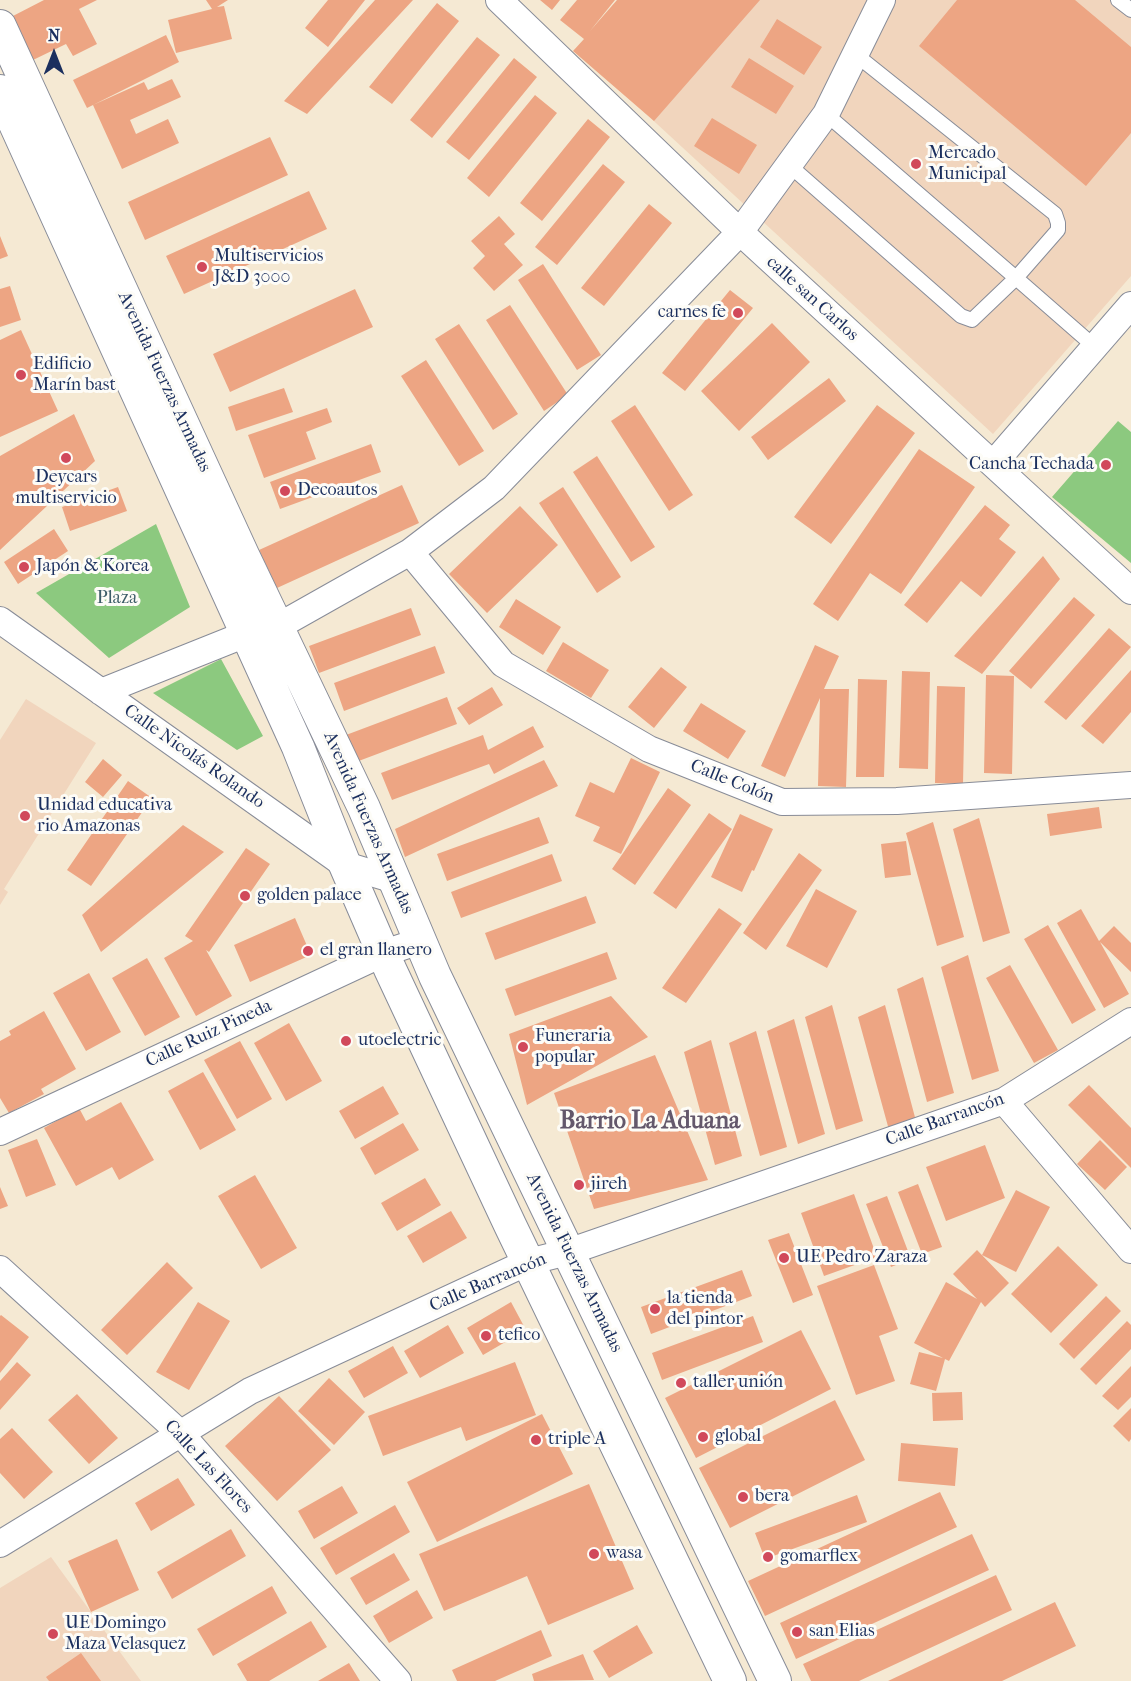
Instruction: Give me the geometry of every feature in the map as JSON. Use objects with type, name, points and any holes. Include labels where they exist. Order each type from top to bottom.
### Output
[{"type":"street","name":"calle san Carlos","points":[[499,0],[740,232],[1131,591]]},
{"type":"street","points":[[101,692],[246,634],[277,627],[410,552],[494,488],[740,232],[826,114],[882,0]]},
{"type":"street","name":"Avenida Fuerzas Armadas","points":[[0,26],[9,88],[302,758],[345,865],[528,1262],[730,1681]]},
{"type":"street","name":"Avenida Fuerzas Armadas","points":[[9,88],[277,627],[364,808],[435,976],[775,1681]]},
{"type":"street","points":[[993,464],[1131,305]]},
{"type":"street","name":"Calle Colón","points":[[410,552],[503,664],[649,749],[782,802],[897,801],[1131,785]]},
{"type":"street","name":"Calle Nicolás Rolando","points":[[0,620],[345,865],[394,880]]},
{"type":"street","name":"Calle Ruiz Pineda","points":[[0,1132],[384,953],[420,941]]},
{"type":"street","name":"Calle Barrancón","points":[[0,1544],[250,1391],[528,1262],[568,1252],[1004,1101],[1131,1021]]},
{"type":"street","points":[[1004,1101],[1131,1250]]},
{"type":"street","name":"Calle Las Flores","points":[[0,1269],[181,1434],[398,1681]]},
{"type":"lane","points":[[1119,0],[1131,10]]},
{"type":"lane","points":[[789,165],[967,320],[972,321],[1016,278],[1058,230],[1054,214],[855,54]]},
{"type":"lane","points":[[826,114],[1095,347]]},
{"type":"shaded area","name":"Mercado Municipal","points":[[625,0],[1131,0],[1131,276],[993,434],[579,52]]},
{"type":"shaded area","name":"Unidad educativa rio Amazonas","points":[[26,699],[96,743],[4,889],[8,892],[0,905],[0,740]]},
{"type":"shaded area","name":"UE Domingo Maza Velasquez","points":[[51,1557],[141,1681],[0,1681],[0,1588]]},
{"type":"green space","name":"Cancha Techada","points":[[1118,421],[1131,432],[1131,563],[1052,497]]},
{"type":"green space","name":"Plaza","points":[[156,524],[190,607],[109,658],[36,593]]},
{"type":"green space","points":[[221,659],[263,736],[237,750],[153,693]]},
{"type":"building","points":[[44,0],[97,0],[79,9],[97,44],[73,56],[66,44],[33,60],[11,17]]},
{"type":"building","points":[[206,0],[228,0],[217,7],[224,6],[232,39],[176,53],[168,20],[212,9]]},
{"type":"building","points":[[328,0],[365,0],[328,47],[305,28]]},
{"type":"building","points":[[375,0],[413,0],[307,114],[284,101]]},
{"type":"building","points":[[540,0],[560,0],[552,10]]},
{"type":"building","points":[[577,0],[615,0],[590,31],[617,0],[760,0],[654,121],[573,51],[584,39],[560,20]]},
{"type":"building","points":[[957,0],[1075,0],[1131,47],[1131,133],[1086,186],[919,46]]},
{"type":"building","points":[[437,3],[459,21],[392,104],[369,87]]},
{"type":"building","points":[[777,19],[822,47],[804,75],[760,47]]},
{"type":"building","points":[[166,35],[179,62],[87,108],[73,80]]},
{"type":"building","points":[[477,37],[500,55],[432,138],[410,120]]},
{"type":"building","points":[[514,58],[537,77],[469,160],[446,142]]},
{"type":"building","points":[[749,58],[794,86],[776,114],[731,87]]},
{"type":"building","points":[[172,79],[181,97],[130,120],[136,134],[168,119],[179,143],[122,169],[93,105],[144,82],[148,90]]},
{"type":"building","points":[[535,95],[557,113],[489,197],[467,178]]},
{"type":"building","points":[[712,118],[757,145],[739,174],[694,146]]},
{"type":"building","points":[[588,119],[610,137],[542,221],[520,203]]},
{"type":"building","points":[[270,137],[288,175],[145,240],[128,202]]},
{"type":"building","points":[[603,164],[625,182],[557,265],[535,247]]},
{"type":"building","points":[[309,191],[327,229],[184,294],[166,256]]},
{"type":"building","points":[[649,204],[672,223],[604,306],[581,288]]},
{"type":"building","points":[[499,216],[515,234],[504,244],[523,265],[494,291],[473,268],[485,256],[471,241]]},
{"type":"building","points":[[0,236],[8,256],[0,259]]},
{"type":"building","points":[[543,264],[601,355],[577,370],[518,280]]},
{"type":"building","points":[[10,286],[21,320],[0,327],[0,289]]},
{"type":"building","points":[[355,289],[373,327],[230,392],[213,354]]},
{"type":"building","points":[[730,290],[753,308],[685,391],[662,373]]},
{"type":"building","points":[[510,305],[568,395],[544,411],[486,320]]},
{"type":"building","points":[[772,323],[810,362],[739,431],[701,391]]},
{"type":"building","points":[[459,324],[518,414],[493,430],[435,339]]},
{"type":"building","name":"Edificio Marín bast","points":[[21,330],[58,411],[0,437],[0,340]]},
{"type":"building","points":[[426,360],[484,451],[459,466],[401,376]]},
{"type":"building","points":[[829,378],[846,401],[768,460],[751,437]]},
{"type":"building","points":[[284,388],[293,412],[236,431],[228,407]]},
{"type":"building","points":[[635,405],[693,495],[669,511],[611,421]]},
{"type":"building","points":[[877,405],[915,433],[831,544],[794,517]]},
{"type":"building","points":[[327,408],[332,422],[306,432],[316,459],[264,478],[248,435]]},
{"type":"building","points":[[74,414],[95,461],[0,550],[0,456]]},
{"type":"building","points":[[371,444],[381,472],[280,509],[270,482]]},
{"type":"building","points":[[919,449],[975,487],[901,594],[870,573],[838,621],[813,604]]},
{"type":"building","points":[[597,456],[655,547],[631,562],[573,472]]},
{"type":"building","points":[[402,485],[419,523],[277,588],[259,550]]},
{"type":"building","points":[[118,487],[127,511],[70,531],[62,507]]},
{"type":"building","points":[[563,487],[621,577],[597,593],[539,503]]},
{"type":"building","points":[[985,505],[1010,525],[999,539],[1016,552],[981,597],[961,581],[927,623],[904,605]]},
{"type":"building","points":[[520,506],[558,545],[487,613],[449,574]]},
{"type":"building","points":[[54,529],[68,551],[18,584],[4,562]]},
{"type":"building","points":[[1043,556],[1060,579],[982,674],[954,656]]},
{"type":"building","points":[[1074,597],[1095,615],[1031,689],[1009,671]]},
{"type":"building","points":[[516,599],[561,627],[543,655],[499,627]]},
{"type":"building","points":[[411,608],[421,635],[319,673],[309,646]]},
{"type":"building","points":[[1109,628],[1131,647],[1066,720],[1044,702]]},
{"type":"building","points":[[563,642],[609,670],[591,698],[546,671]]},
{"type":"building","points":[[815,645],[839,656],[824,689],[849,689],[846,787],[818,786],[820,698],[785,777],[761,766]]},
{"type":"building","points":[[435,646],[445,673],[344,711],[334,683]]},
{"type":"building","points":[[661,667],[687,687],[654,728],[628,707]]},
{"type":"building","points":[[1131,670],[1131,712],[1103,744],[1081,726]]},
{"type":"building","points":[[902,671],[930,672],[928,769],[899,768]]},
{"type":"building","points":[[986,675],[1014,676],[1012,774],[984,773]]},
{"type":"building","points":[[858,679],[887,680],[884,777],[856,777]]},
{"type":"building","points":[[937,686],[965,687],[963,784],[935,783]]},
{"type":"building","points":[[492,687],[503,705],[469,725],[457,708]]},
{"type":"building","points":[[447,697],[457,724],[356,762],[346,735]]},
{"type":"building","points":[[701,703],[746,731],[728,759],[683,731]]},
{"type":"building","points":[[533,726],[544,747],[494,774],[489,764],[392,800],[381,773],[483,735],[488,750]]},
{"type":"building","points":[[631,758],[660,772],[621,854],[593,841],[600,827],[575,816],[590,782],[614,793]]},
{"type":"building","points":[[103,759],[122,775],[103,797],[85,782]]},
{"type":"building","points":[[544,760],[558,786],[405,857],[395,829]]},
{"type":"building","points":[[128,781],[152,798],[91,886],[67,870]]},
{"type":"building","points":[[668,788],[691,805],[635,885],[612,869]]},
{"type":"building","points":[[1099,807],[1102,828],[1050,836],[1047,814]]},
{"type":"building","points":[[709,813],[732,829],[676,909],[653,893]]},
{"type":"building","points":[[740,814],[773,829],[742,892],[711,877]]},
{"type":"building","points":[[539,817],[549,843],[447,881],[437,854]]},
{"type":"building","points":[[979,818],[1010,933],[983,942],[953,829]]},
{"type":"building","points":[[933,822],[964,937],[937,946],[906,833]]},
{"type":"building","points":[[183,825],[224,852],[101,952],[82,915]]},
{"type":"building","points":[[906,841],[911,875],[885,878],[881,844]]},
{"type":"building","points":[[246,848],[270,864],[209,952],[206,950],[232,996],[196,1016],[164,958],[193,941],[185,936]]},
{"type":"building","points":[[799,853],[822,870],[766,950],[743,933]]},
{"type":"building","points":[[552,854],[562,881],[461,918],[451,892]]},
{"type":"building","points":[[816,889],[857,911],[827,968],[786,946]]},
{"type":"building","points":[[586,896],[596,923],[495,960],[485,933]]},
{"type":"building","points":[[719,908],[742,924],[686,1003],[662,988]]},
{"type":"building","points":[[1081,909],[1099,941],[1114,926],[1131,943],[1131,972],[1100,942],[1129,994],[1104,1008],[1057,923]]},
{"type":"building","points":[[295,918],[311,955],[250,982],[234,945]]},
{"type":"building","points":[[1048,925],[1096,1010],[1072,1024],[1024,939]]},
{"type":"building","points":[[607,952],[617,979],[515,1016],[505,989]]},
{"type":"building","points":[[968,955],[999,1071],[972,1080],[941,967]]},
{"type":"building","points":[[147,958],[180,1017],[145,1036],[112,978]]},
{"type":"building","points":[[1010,965],[1058,1050],[1034,1063],[986,978]]},
{"type":"building","points":[[89,973],[121,1032],[86,1051],[53,993]]},
{"type":"building","points":[[923,977],[954,1093],[927,1102],[897,989]]},
{"type":"building","points":[[611,996],[648,1037],[527,1105],[509,1034]]},
{"type":"building","points":[[832,1005],[863,1121],[836,1130],[805,1017]]},
{"type":"building","points":[[885,1005],[916,1121],[889,1130],[858,1017]]},
{"type":"building","points":[[44,1011],[76,1069],[41,1089],[44,1094],[9,1113],[0,1098],[0,1041],[11,1035],[9,1031]]},
{"type":"building","points":[[794,1019],[825,1134],[798,1144],[767,1031]]},
{"type":"building","points":[[289,1023],[322,1081],[286,1101],[254,1043]]},
{"type":"building","points":[[756,1031],[787,1147],[760,1156],[729,1043]]},
{"type":"building","points":[[711,1040],[742,1156],[715,1165],[684,1052]]},
{"type":"building","points":[[240,1041],[272,1099],[237,1119],[204,1060]]},
{"type":"building","points":[[655,1055],[708,1180],[594,1209],[554,1093]]},
{"type":"building","points":[[203,1072],[236,1130],[200,1150],[168,1091]]},
{"type":"building","points":[[1089,1085],[1131,1128],[1131,1168],[1068,1105]]},
{"type":"building","points":[[383,1086],[399,1114],[355,1139],[339,1111]]},
{"type":"building","points":[[121,1102],[154,1160],[119,1180],[112,1167],[76,1186],[44,1128],[79,1108],[86,1121]]},
{"type":"building","points":[[403,1123],[419,1150],[375,1175],[360,1148]]},
{"type":"building","points":[[37,1139],[56,1185],[26,1197],[8,1150]]},
{"type":"building","points":[[1100,1140],[1127,1167],[1105,1190],[1077,1164]]},
{"type":"building","points":[[985,1145],[1005,1198],[946,1221],[926,1167]]},
{"type":"building","points":[[255,1175],[297,1248],[261,1269],[218,1196]]},
{"type":"building","points":[[425,1178],[441,1205],[397,1231],[381,1203]]},
{"type":"building","points":[[918,1184],[942,1247],[922,1254],[898,1192]]},
{"type":"building","points":[[0,1187],[8,1206],[0,1209]]},
{"type":"building","points":[[1016,1190],[1050,1207],[1016,1272],[982,1255]]},
{"type":"building","points":[[854,1194],[877,1257],[824,1276],[801,1213]]},
{"type":"building","points":[[887,1196],[911,1259],[891,1267],[866,1204]]},
{"type":"building","points":[[451,1211],[467,1238],[423,1263],[407,1236]]},
{"type":"building","points":[[789,1233],[813,1295],[793,1303],[768,1240]]},
{"type":"building","points":[[1058,1246],[1098,1285],[1051,1333],[1011,1294]]},
{"type":"building","points":[[977,1250],[1009,1283],[985,1307],[981,1302],[949,1361],[945,1359],[936,1391],[910,1384],[919,1352],[943,1358],[914,1343],[946,1282],[977,1299],[953,1274]]},
{"type":"building","points":[[167,1262],[193,1288],[127,1355],[101,1330]]},
{"type":"building","points":[[874,1265],[898,1329],[879,1336],[895,1381],[856,1395],[817,1286]]},
{"type":"building","points":[[742,1270],[752,1296],[651,1334],[641,1307]]},
{"type":"building","points":[[1106,1296],[1121,1311],[1074,1359],[1059,1344]]},
{"type":"building","points":[[198,1302],[230,1321],[189,1390],[156,1372]]},
{"type":"building","points":[[511,1302],[526,1330],[483,1355],[467,1328]]},
{"type":"building","points":[[0,1316],[29,1337],[0,1373]]},
{"type":"building","points":[[753,1316],[763,1342],[662,1380],[652,1353]]},
{"type":"building","points":[[1127,1321],[1131,1325],[1131,1349],[1096,1385],[1080,1369]]},
{"type":"building","points":[[448,1325],[464,1353],[420,1378],[404,1351]]},
{"type":"building","points":[[801,1330],[831,1389],[696,1458],[665,1398]]},
{"type":"building","points":[[393,1346],[408,1373],[364,1398],[348,1371]]},
{"type":"building","points":[[17,1362],[31,1375],[0,1410],[0,1381]]},
{"type":"building","points":[[515,1362],[536,1415],[466,1441],[461,1427],[383,1456],[368,1416]]},
{"type":"building","points":[[1131,1366],[1131,1397],[1118,1410],[1102,1396]]},
{"type":"building","points":[[329,1378],[365,1412],[334,1445],[298,1411]]},
{"type":"building","points":[[962,1392],[963,1420],[933,1421],[932,1393]]},
{"type":"building","points":[[77,1394],[118,1438],[89,1464],[48,1420]]},
{"type":"building","points":[[279,1396],[331,1450],[277,1501],[225,1446]]},
{"type":"building","points":[[835,1400],[865,1460],[730,1528],[699,1468]]},
{"type":"building","points":[[1131,1408],[1131,1439],[1129,1442],[1113,1426]]},
{"type":"building","points":[[542,1414],[573,1474],[437,1542],[407,1482]]},
{"type":"building","points":[[12,1428],[53,1472],[24,1499],[0,1473],[0,1439]]},
{"type":"building","points":[[901,1443],[958,1448],[955,1486],[898,1481]]},
{"type":"building","points":[[178,1478],[195,1505],[151,1531],[135,1503]]},
{"type":"building","points":[[589,1484],[634,1589],[548,1625],[527,1576],[444,1611],[419,1554]]},
{"type":"building","points":[[342,1486],[358,1513],[314,1539],[298,1511]]},
{"type":"building","points":[[940,1492],[957,1527],[765,1616],[748,1581]]},
{"type":"building","points":[[857,1495],[867,1522],[765,1559],[755,1533]]},
{"type":"building","points":[[395,1505],[410,1532],[336,1575],[320,1548]]},
{"type":"building","points":[[231,1529],[246,1556],[172,1599],[157,1572]]},
{"type":"building","points":[[972,1534],[989,1570],[796,1659],[780,1623]]},
{"type":"building","points":[[117,1539],[139,1590],[91,1612],[68,1561]]},
{"type":"building","points":[[394,1553],[410,1580],[366,1605],[350,1578]]},
{"type":"building","points":[[996,1575],[1012,1610],[859,1681],[811,1681],[803,1664]]},
{"type":"building","points":[[272,1586],[287,1613],[213,1656],[197,1629]]},
{"type":"building","points":[[417,1590],[433,1618],[389,1643],[373,1616]]},
{"type":"building","points":[[1055,1602],[1076,1646],[1002,1681],[888,1681]]},
{"type":"building","points":[[311,1621],[327,1647],[269,1681],[247,1681],[237,1664]]},
{"type":"building","points":[[637,1625],[653,1653],[609,1678],[593,1651]]},
{"type":"building","points":[[541,1630],[552,1656],[495,1681],[457,1681],[452,1670]]},
{"type":"building","points":[[81,1653],[101,1681],[49,1681],[46,1677]]},
{"type":"building","points":[[583,1654],[594,1680],[534,1681],[532,1674]]},
{"type":"building","points":[[349,1663],[360,1681],[318,1681]]},
{"type":"place","name":"Mercado Municipal","points":[[916,164]]},
{"type":"place","name":"Multiservicios J&D 3000","points":[[202,267]]},
{"type":"place","name":"carnes fe","points":[[738,313]]},
{"type":"place","name":"Edificio Marín bast","points":[[21,375]]},
{"type":"place","name":"Deycars multiservicio","points":[[66,458]]},
{"type":"place","name":"Cancha Techada","points":[[1106,465]]},
{"type":"place","name":"Decoautos","points":[[285,491]]},
{"type":"place","name":"Japón & Korea","points":[[24,567]]},
{"type":"place","name":"Unidad educativa rio Amazonas","points":[[25,816]]},
{"type":"place","name":"golden palace","points":[[245,896]]},
{"type":"place","name":"el gran llanero","points":[[308,951]]},
{"type":"place","name":"utoelectric","points":[[346,1041]]},
{"type":"place","name":"Funeraria popular","points":[[523,1047]]},
{"type":"place","name":"jireh","points":[[579,1185]]},
{"type":"place","name":"UE Pedro Zaraza","points":[[784,1258]]},
{"type":"place","name":"la tienda del pintor","points":[[655,1309]]},
{"type":"place","name":"tefico","points":[[486,1336]]},
{"type":"place","name":"taller unión","points":[[681,1383]]},
{"type":"place","name":"global","points":[[703,1437]]},
{"type":"place","name":"triple A","points":[[536,1440]]},
{"type":"place","name":"bera","points":[[743,1497]]},
{"type":"place","name":"wasa","points":[[594,1554]]},
{"type":"place","name":"gomarflex","points":[[768,1557]]},
{"type":"place","name":"san Elias","points":[[797,1632]]},
{"type":"place","name":"UE Domingo Maza Velasquez","points":[[53,1634]]},
{"type":"district","name":"Barrio La Aduana","points":[[650,1122]]}]
